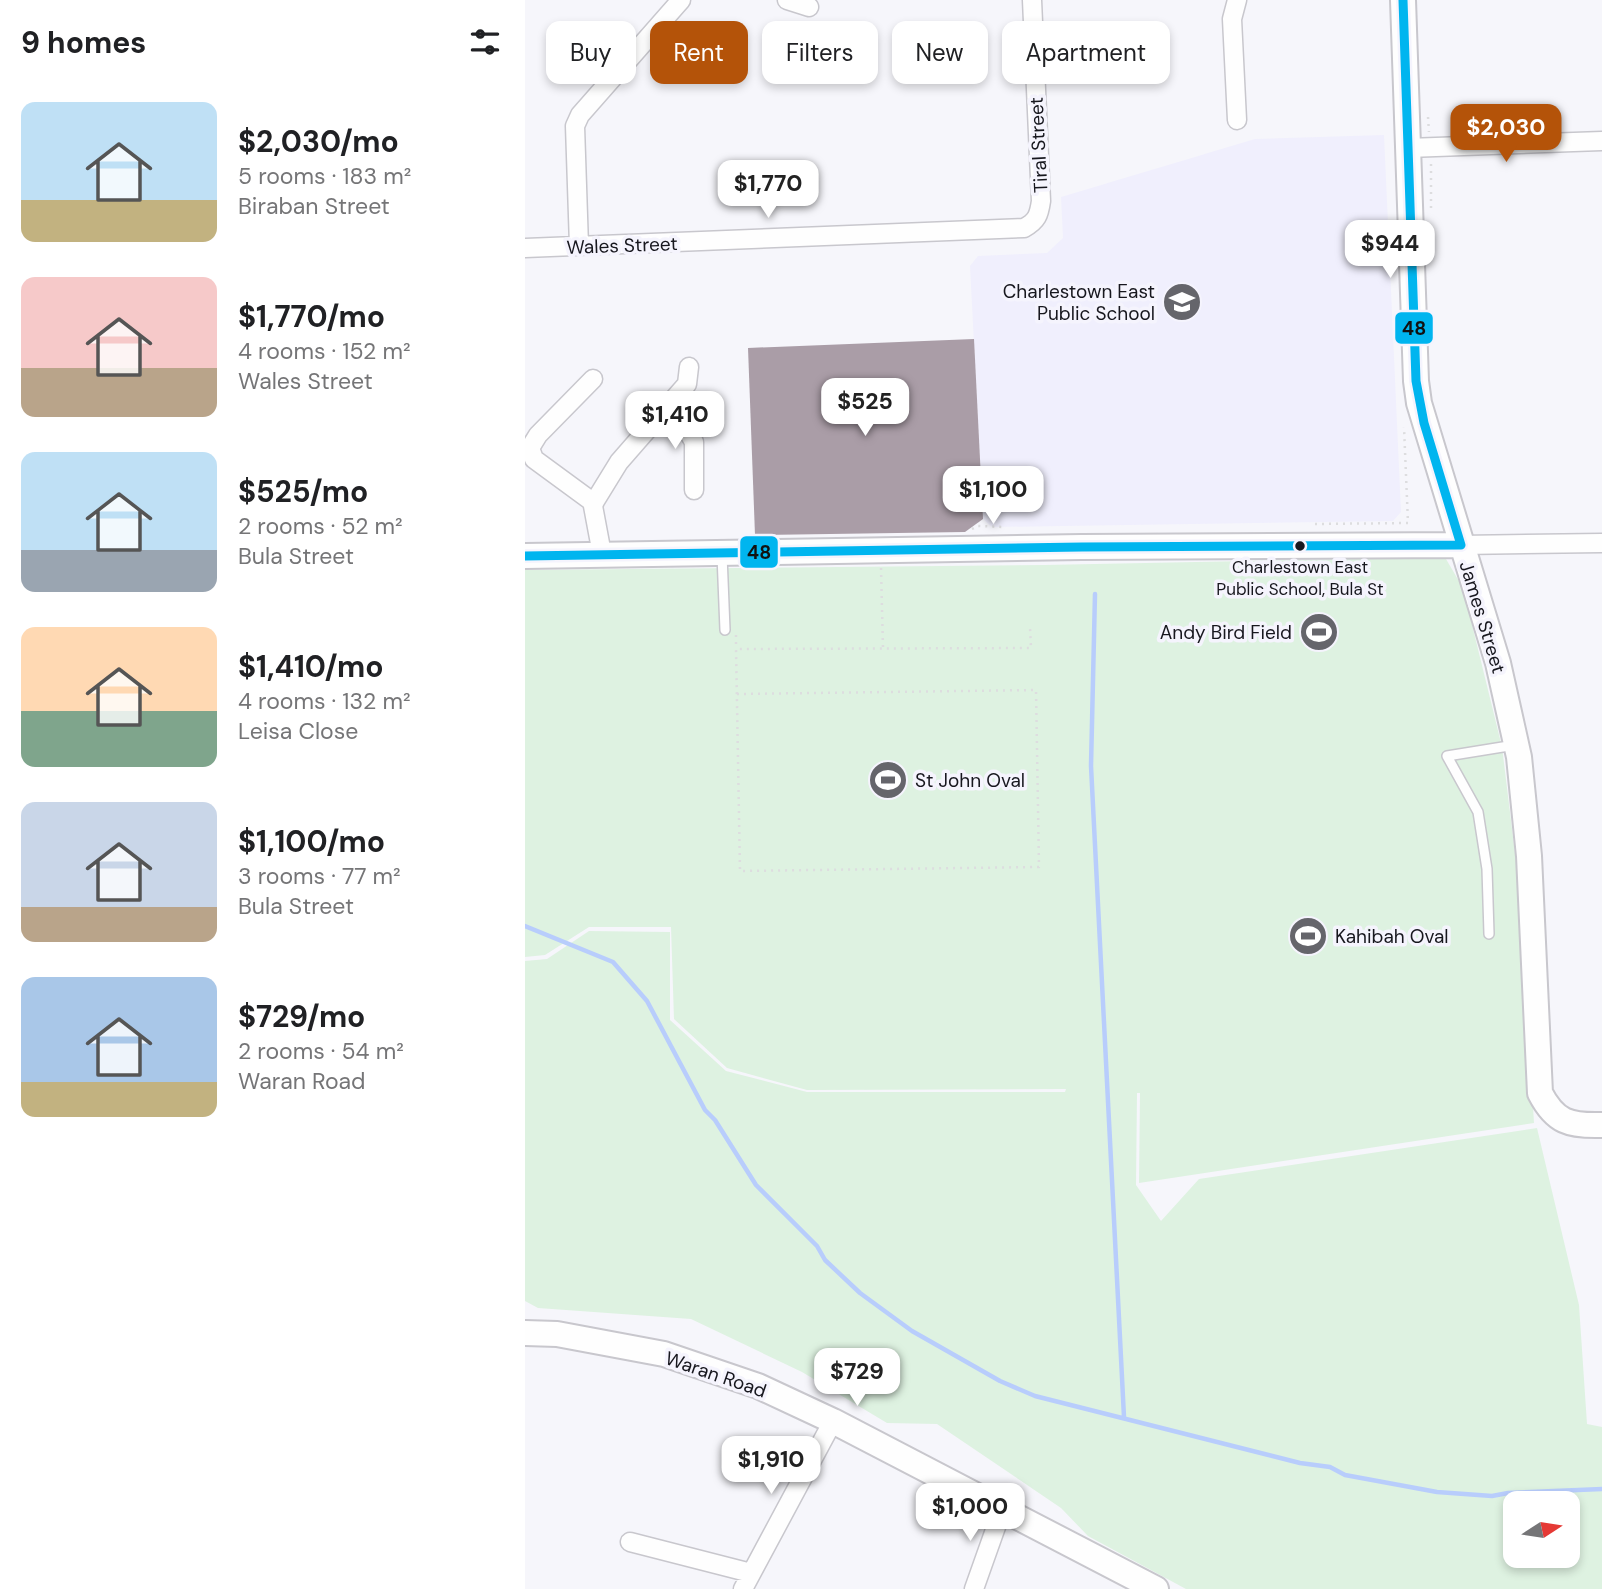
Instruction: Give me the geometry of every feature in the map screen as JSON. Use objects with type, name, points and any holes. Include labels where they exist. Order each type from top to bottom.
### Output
[{"type":"street","points":[[579,246],[575,126],[580,115],[681,0]]},
{"type":"street","points":[[787,0],[809,7]]},
{"type":"street","name":"Tiral Street","points":[[1012,230],[1034,223],[1039,214],[1032,0]]},
{"type":"street","points":[[1237,0],[1232,19],[1237,120]]},
{"type":"street","name":"James Street","points":[[1403,0],[1416,381],[1419,403],[1498,663],[1516,744],[1529,856],[1540,1093],[1549,1111],[1567,1122],[1602,1125]]},
{"type":"street","points":[[1408,148],[1602,141]]},
{"type":"street","name":"Wales Street","points":[[525,248],[1012,230]]},
{"type":"street","points":[[602,554],[594,503],[619,462],[687,384],[689,367]]},
{"type":"street","points":[[593,379],[538,435],[530,448],[534,460],[594,503]]},
{"type":"street","points":[[666,409],[691,435],[695,453],[694,489]]},
{"type":"street","points":[[525,556],[1602,543]]},
{"type":"street","name":"Waran Road","points":[[525,1333],[557,1334],[664,1354],[758,1386],[833,1421],[1156,1589]]},
{"type":"street","points":[[630,1542],[747,1581],[833,1421]]},
{"type":"street","points":[[974,1589],[1002,1510]]},
{"type":"lane","points":[[722,554],[725,630]]},
{"type":"lane","points":[[1489,934],[1487,869],[1478,812],[1447,756],[1516,744]]},
{"type":"path","points":[[881,551],[883,648]]},
{"type":"path","points":[[737,694],[1036,690],[1039,867],[740,871],[736,649],[1031,648],[1030,626]]},
{"type":"shaded area","name":"Charlestown East Public School","points":[[1384,135],[1401,512],[1393,521],[992,527],[983,519],[970,266],[978,256],[1047,253],[1063,238],[1061,197],[1255,139]]},
{"type":"green space","points":[[1446,559],[1463,588],[1502,747],[1520,894],[1534,1123],[1139,1183],[1140,1093],[1137,1093],[1136,1185],[1161,1221],[1199,1179],[1537,1128],[1579,1305],[1587,1424],[1602,1427],[1602,1589],[1186,1589],[1088,1536],[1061,1508],[937,1424],[887,1423],[802,1372],[691,1319],[538,1308],[525,1301],[525,961],[547,959],[589,931],[670,932],[670,1020],[726,1071],[807,1092],[1065,1092],[1066,1089],[807,1090],[727,1068],[674,1019],[671,927],[589,927],[545,955],[525,957],[525,570]]},
{"type":"building","points":[[974,339],[983,519],[965,532],[755,535],[748,348]]},
{"type":"waterway","points":[[1095,594],[1091,766],[1124,1417]]},
{"type":"waterway","points":[[525,926],[613,962],[647,1001],[705,1110],[715,1120],[756,1185],[817,1246],[825,1260],[860,1293],[912,1331],[1000,1381],[1035,1396],[1300,1463],[1330,1467],[1345,1475],[1437,1492],[1492,1496],[1602,1489]]},
{"type":"transit line","name":"48","points":[[1403,0],[1416,381],[1424,423],[1461,545]]},
{"type":"transit line","name":"48","points":[[525,556],[1082,547],[1461,545]]},
{"type":"place","name":"Charlestown East Public School","points":[[1182,302]]},
{"type":"place","name":"Charlestown East Public School, Bula St","points":[[1300,546]]},
{"type":"place","name":"Andy Bird Field","points":[[1319,632]]},
{"type":"place","name":"St John Oval","points":[[888,780]]},
{"type":"place","name":"Kahibah Oval","points":[[1308,936]]}]
